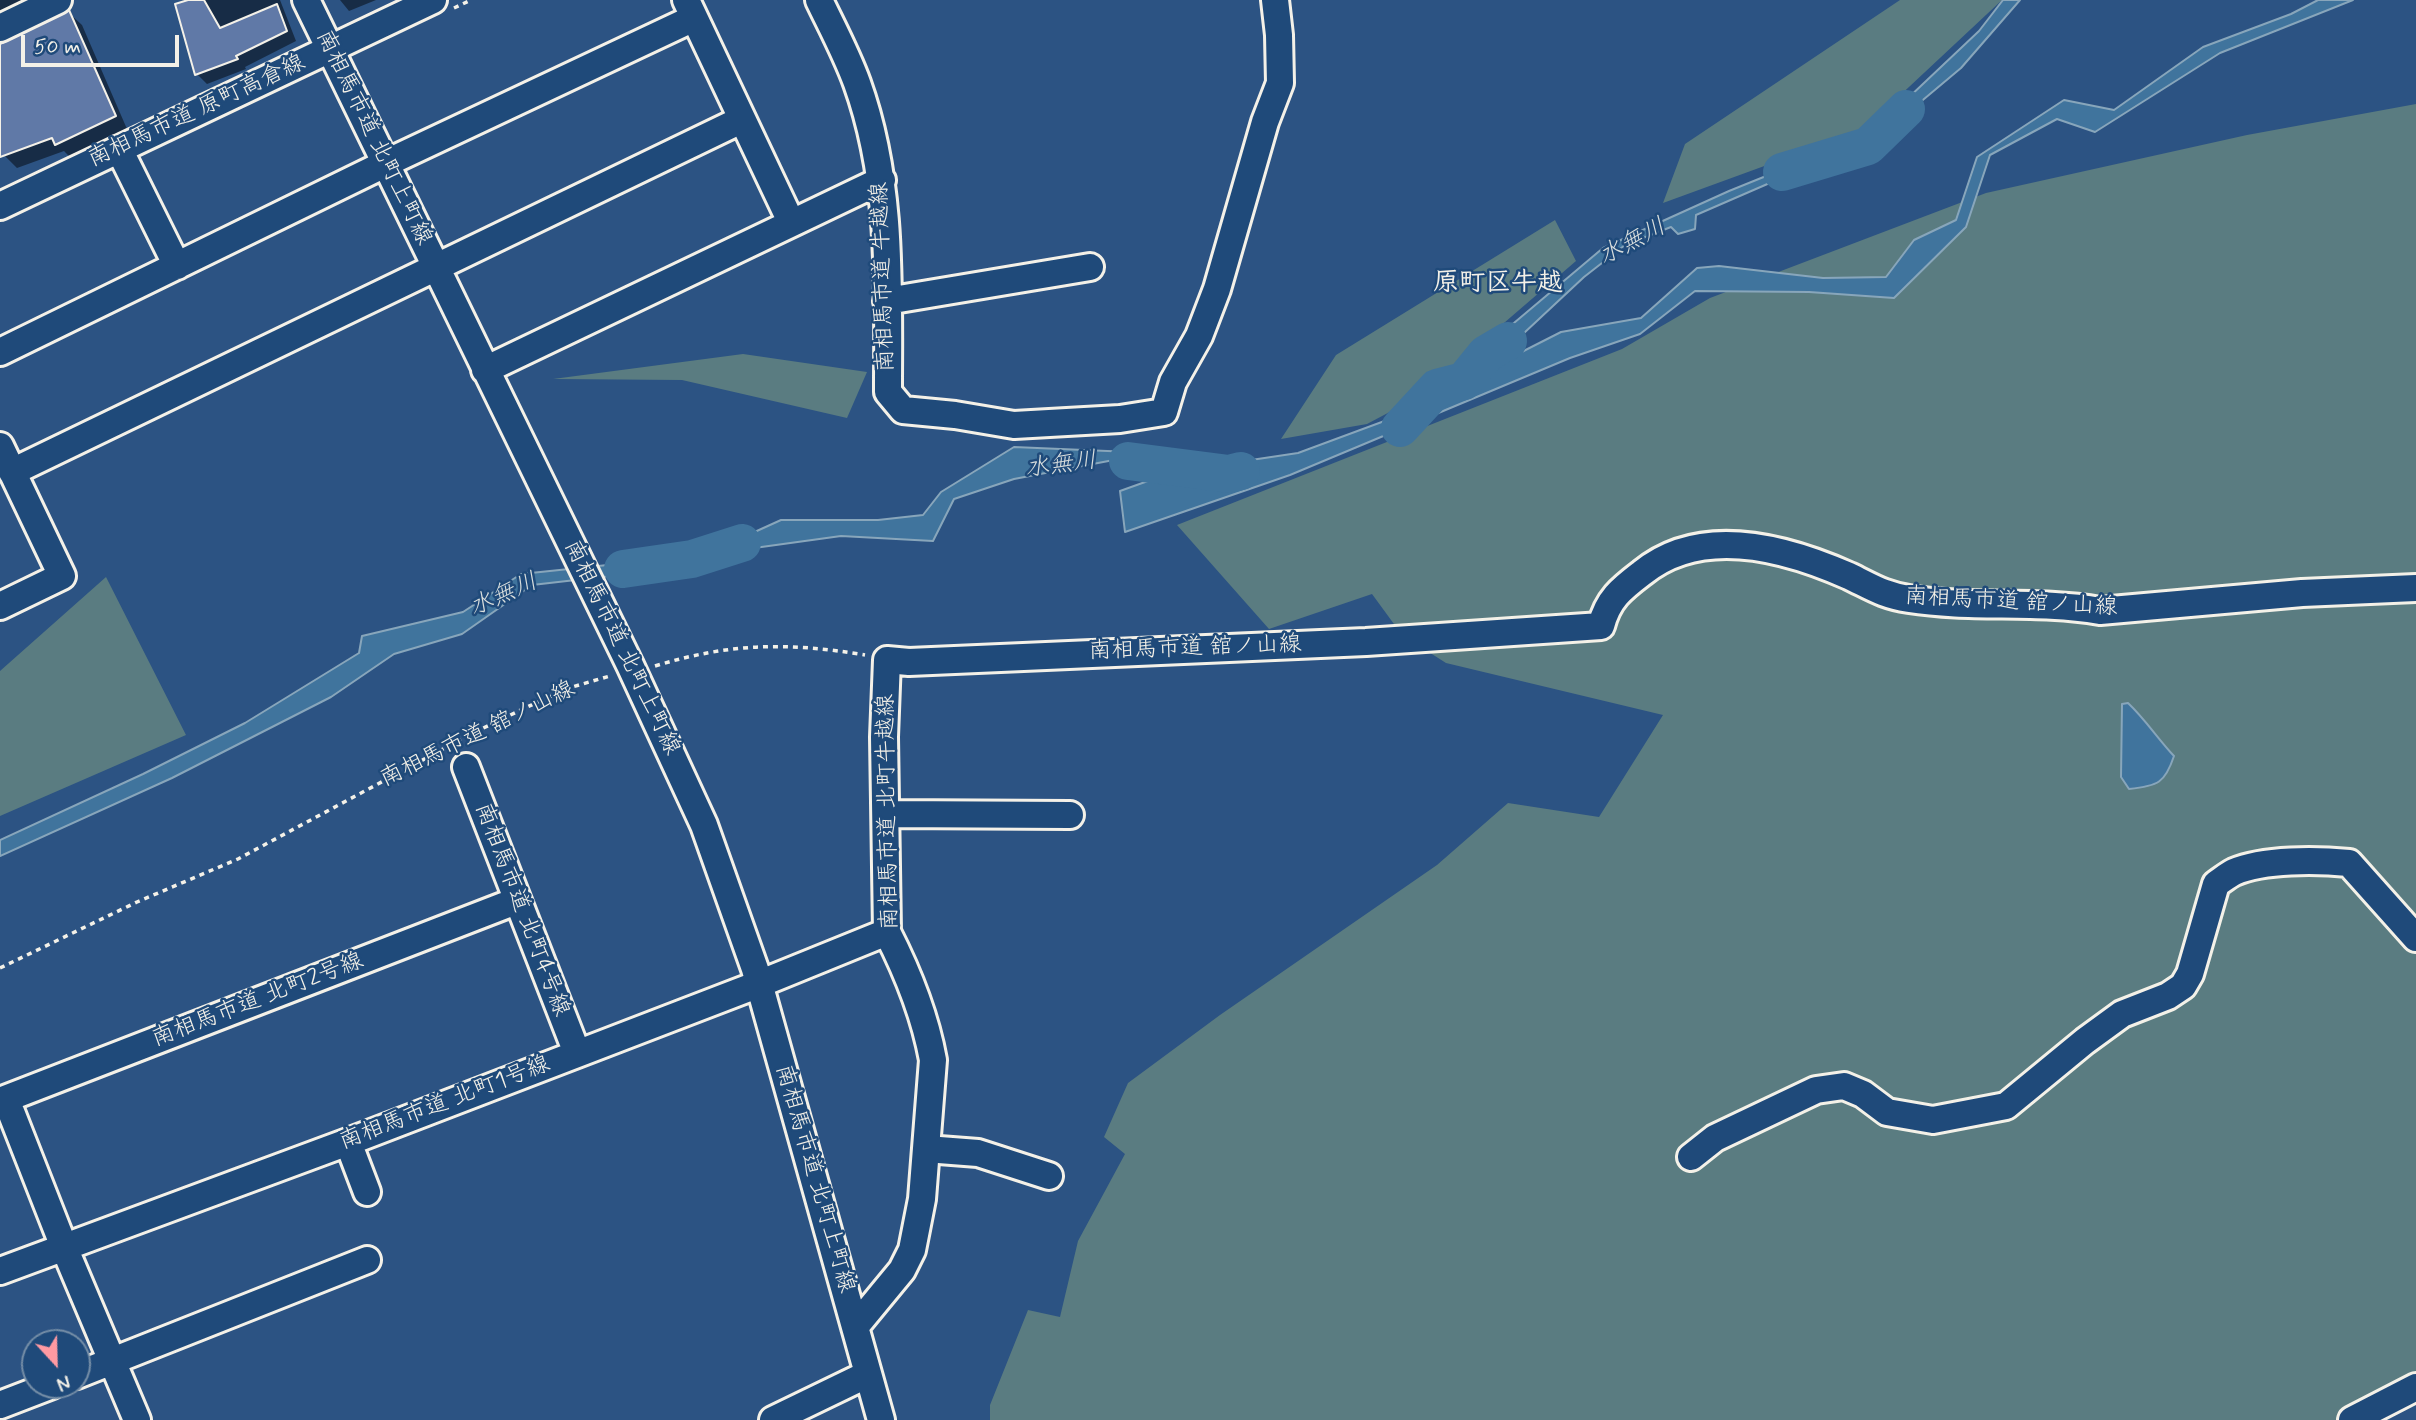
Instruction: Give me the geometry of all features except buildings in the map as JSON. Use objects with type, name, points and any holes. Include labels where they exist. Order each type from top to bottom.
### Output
[{"type":"street","points":[[0,28],[58,0]]},
{"type":"street","name":"南相馬市道 北町上町線","points":[[306,0],[705,825],[759,984],[855,1327]]},
{"type":"street","name":"南相馬市道 原町高倉線","points":[[0,206],[433,0]]},
{"type":"street","name":"南相馬市道 牛越線","points":[[819,0],[857,82],[882,180],[886,224],[888,392],[903,410],[1014,425],[1120,419],[1164,412],[1173,382],[1199,336],[1217,289],[1265,122],[1280,83],[1275,0]]},
{"type":"street","points":[[0,352],[385,164],[690,9],[791,222]]},
{"type":"street","points":[[12,472],[741,120]]},
{"type":"street","points":[[119,149],[177,266]]},
{"type":"street","points":[[490,378],[791,222],[882,180]]},
{"type":"street","points":[[887,301],[1090,267]]},
{"type":"street","points":[[0,446],[62,576],[0,606]]},
{"type":"street","name":"南相馬市道 舘ノ山線","points":[[887,660],[923,661],[1353,642],[1601,626],[1605,608],[1621,589],[1649,567],[1673,554],[1709,545],[1749,545],[1788,552],[1850,576],[1886,595],[1940,604],[2083,608],[2100,611],[2302,593],[2416,588]]},
{"type":"street","name":"南相馬市道 北町牛越線","points":[[855,1327],[902,1270],[912,1250],[922,1199],[933,1060],[930,1041],[901,960],[887,932],[884,737],[887,660]]},
{"type":"street","name":"南相馬市道 北町4号線","points":[[466,767],[577,1053]]},
{"type":"street","points":[[887,814],[1070,815]]},
{"type":"street","points":[[1691,1157],[1715,1138],[1816,1090],[1844,1086],[1863,1094],[1887,1112],[1933,1120],[2006,1106],[2122,1014],[2168,996],[2183,986],[2190,974],[2216,884],[2234,872],[2266,865],[2325,861],[2349,863],[2416,938]]},
{"type":"street","name":"南相馬市道 北町2号線","points":[[3,1100],[516,901]]},
{"type":"street","name":"南相馬市道 北町1号線","points":[[0,1271],[348,1142],[887,932]]},
{"type":"street","points":[[3,1100],[137,1420]]},
{"type":"street","points":[[348,1142],[367,1192]]},
{"type":"street","points":[[926,1149],[978,1153],[1049,1176]]},
{"type":"street","points":[[91,1370],[367,1260]]},
{"type":"street","points":[[855,1327],[881,1420]]},
{"type":"street","points":[[773,1420],[868,1374]]},
{"type":"street","points":[[2352,1420],[2416,1387]]},
{"type":"street","points":[[0,1405],[21,1397]]},
{"type":"path","name":"南相馬市道 舘ノ山線","points":[[0,968],[137,902],[237,859],[471,734],[572,687],[631,668],[699,654],[779,645],[835,650],[887,660]]},
{"type":"green space","points":[[1900,0],[2002,0],[1863,130],[1663,203],[1685,144]]},
{"type":"green space","points":[[2416,104],[2416,1391],[2368,1420],[990,1420],[990,1405],[1028,1310],[1060,1317],[1078,1241],[1125,1154],[1104,1137],[1128,1083],[1220,1015],[1437,865],[1508,803],[1599,817],[1663,715],[1446,663],[1402,635],[1372,594],[1269,629],[1177,525],[1622,349],[1710,298],[1986,193],[2247,135]]},
{"type":"green space","points":[[1555,220],[1576,261],[1418,397],[1367,424],[1281,439],[1336,355]]},
{"type":"green space","points":[[743,354],[867,372],[847,418],[682,380],[553,379]]},
{"type":"green space","points":[[106,577],[186,735],[0,816],[0,671]]},
{"type":"water","points":[[2003,0],[2020,0],[1961,68],[1868,146],[1825,159],[1696,215],[1695,229],[1678,234],[1671,227],[1625,245],[1584,277],[1493,362],[1470,373],[1463,373],[1431,398],[1561,332],[1641,318],[1697,268],[1719,266],[1823,278],[1886,277],[1914,240],[1956,220],[1977,157],[2064,100],[2114,110],[2203,47],[2291,14],[2318,0],[2353,0],[2220,53],[2095,132],[2057,119],[1990,155],[1966,227],[1894,298],[1809,292],[1695,291],[1640,334],[1570,358],[1290,475],[1125,532],[1120,491],[1173,472],[1119,459],[1014,479],[954,499],[933,541],[841,536],[747,549],[674,568],[781,520],[878,520],[923,515],[941,492],[1014,447],[1154,453],[1184,470],[1298,453],[1398,416],[1413,408],[1603,248],[1729,191],[1870,134],[1979,31]]},
{"type":"water","points":[[675,558],[673,569],[532,585],[462,634],[394,654],[331,697],[172,778],[0,856],[0,840],[245,723],[359,653],[362,636],[463,612],[521,574]]},
{"type":"water","points":[[2128,703],[2174,756],[2159,782],[2129,789],[2121,777],[2122,704]]},
{"type":"waterway","name":"水無川","points":[[1782,172],[1868,146],[1906,109]]},
{"type":"waterway","name":"水無川","points":[[1400,428],[1437,388],[1464,381],[1486,354],[1508,341]]},
{"type":"waterway","name":"水無川","points":[[1128,461],[1229,474],[1241,471]]},
{"type":"waterway","name":"水無川","points":[[623,569],[692,559],[742,543]]},
{"type":"district","name":"原町区牛越","points":[[1498,285]]}]
